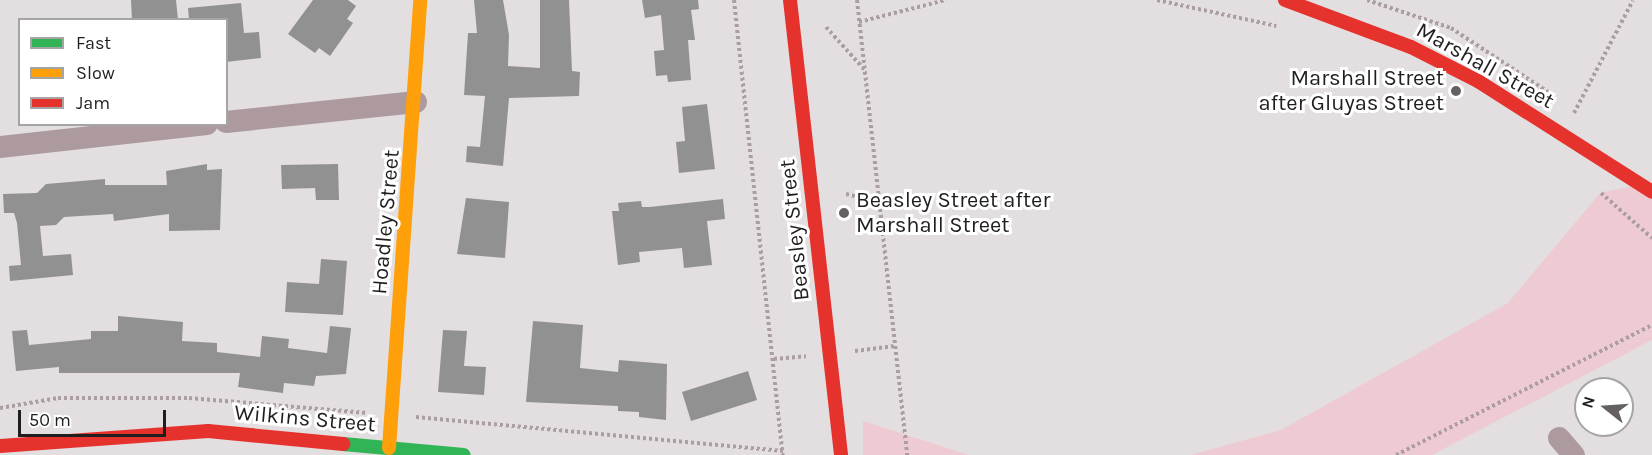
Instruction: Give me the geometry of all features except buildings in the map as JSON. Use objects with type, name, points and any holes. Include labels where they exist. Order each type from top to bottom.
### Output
[{"type":"street","name":"Hoadley Street","points":[[389,448],[416,102],[420,0]]},
{"type":"street","name":"Beasley Street","points":[[790,0],[841,455]]},
{"type":"street","name":"Marshall Street","points":[[1285,0],[1411,47],[1478,81],[1652,192]]},
{"type":"street","points":[[228,122],[416,102]]},
{"type":"street","points":[[0,147],[189,126]]},
{"type":"street","name":"Wilkins Street","points":[[0,446],[208,431],[463,455]]},
{"type":"path","points":[[734,0],[783,455]]},
{"type":"path","points":[[857,0],[907,455]]},
{"type":"path","points":[[859,22],[946,0]]},
{"type":"path","points":[[1157,0],[1281,27]]},
{"type":"path","points":[[1564,135],[1633,0]]},
{"type":"path","points":[[826,27],[864,70]]},
{"type":"path","points":[[1594,187],[1652,238]]},
{"type":"path","points":[[846,194],[879,202]]},
{"type":"path","points":[[1396,455],[1652,325]]},
{"type":"shaded area","points":[[1652,182],[1652,340],[1581,377],[1574,377],[1574,381],[1432,455],[1190,455],[1281,430],[1508,303],[1600,193]]},
{"type":"shaded area","points":[[863,421],[969,455],[863,455]]},
{"type":"traffic: fast","points":[[343,444],[463,455]]},
{"type":"traffic: slow","points":[[389,448],[420,0]]},
{"type":"traffic: jam","points":[[790,0],[841,455]]},
{"type":"traffic: jam","points":[[1285,0],[1411,47],[1478,81],[1652,192]]},
{"type":"traffic: jam","points":[[0,446],[208,431],[343,444]]},
{"type":"place","name":"Marshall Street after Gluyas Street","points":[[1456,91]]},
{"type":"place","name":"Beasley Street after Marshall Street","points":[[844,213]]}]
